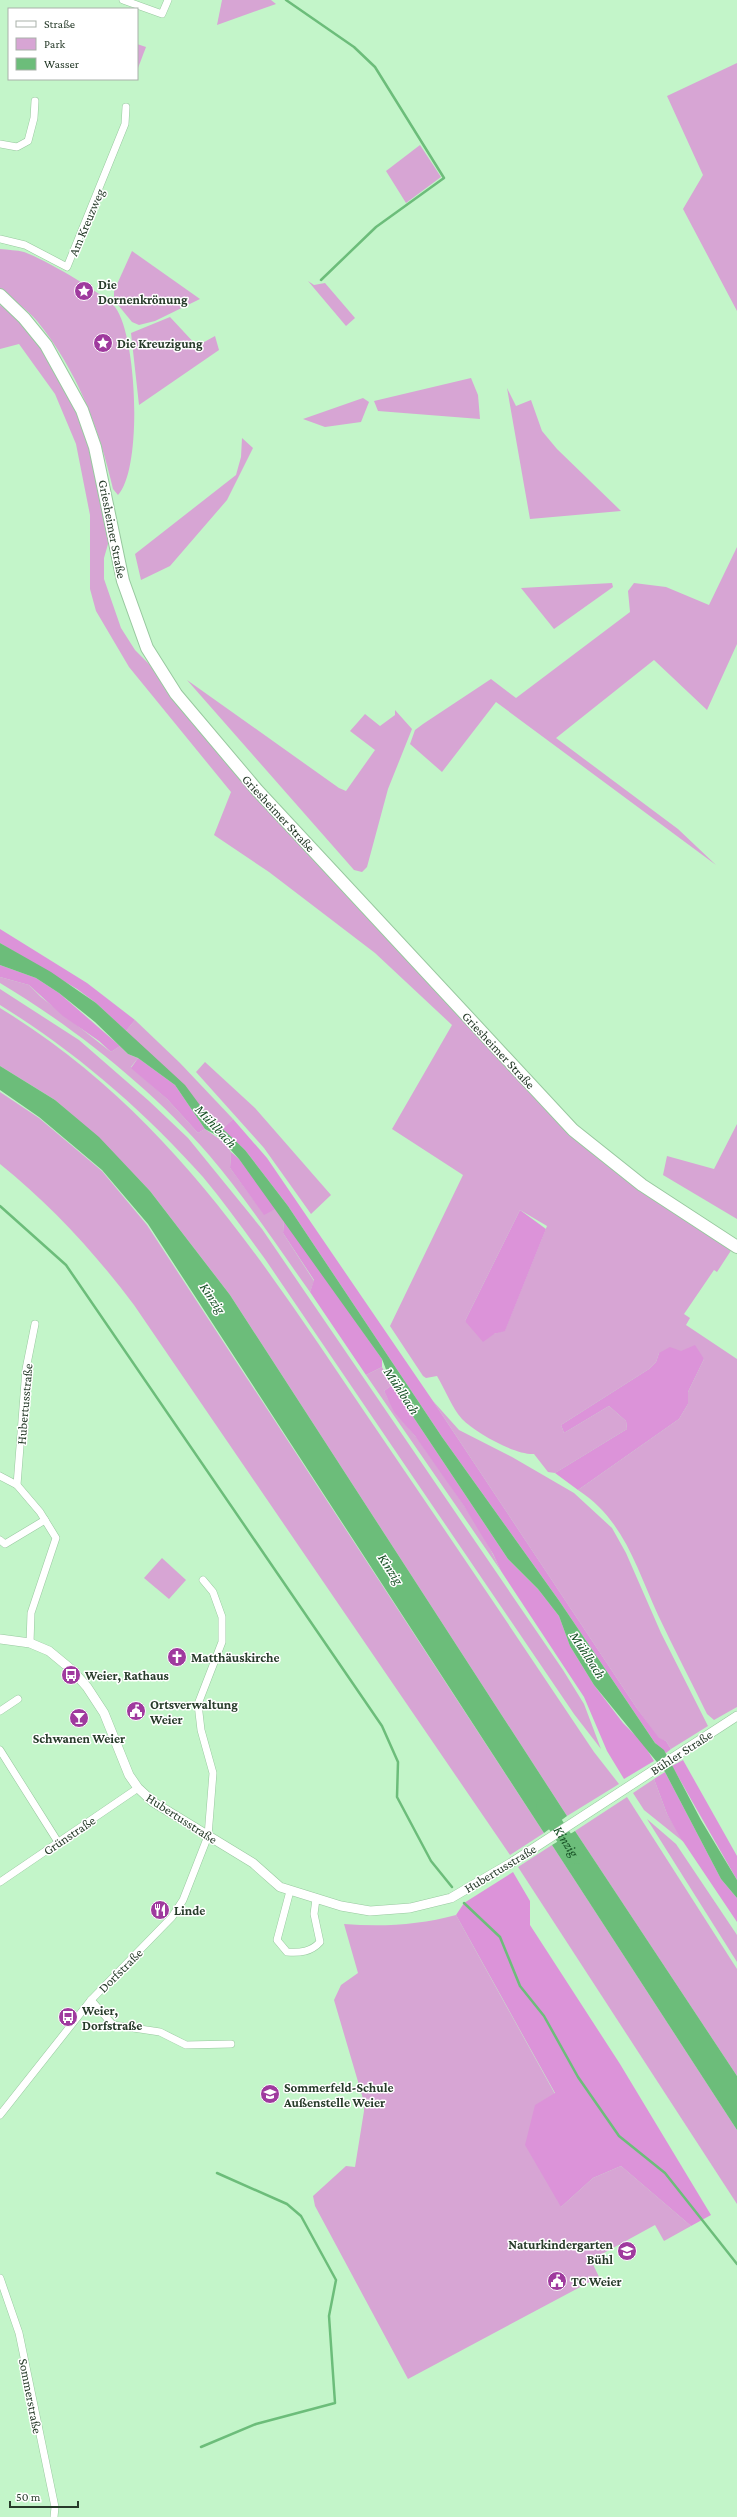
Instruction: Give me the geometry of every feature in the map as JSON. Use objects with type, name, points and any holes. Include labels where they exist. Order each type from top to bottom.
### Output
[{"type":"main road","name":"Griesheimer Straße","points":[[0,295],[24,318],[46,345],[82,410],[95,447],[123,581],[147,648],[176,694],[257,790],[573,1130],[642,1185],[737,1248]]},
{"type":"street","points":[[123,0],[162,14],[168,0]]},
{"type":"street","points":[[0,144],[17,147],[28,140],[34,118],[35,101]]},
{"type":"street","name":"Am Kreuzweg","points":[[0,239],[25,245],[67,267],[125,124],[126,107]]},
{"type":"street","name":"Hubertusstraße","points":[[17,1485],[26,1369],[35,1324]]},
{"type":"street","points":[[0,1476],[17,1485],[45,1520],[56,1538],[31,1613],[30,1643]]},
{"type":"street","points":[[0,1540],[5,1544],[45,1520]]},
{"type":"street","name":"Dorfstraße","points":[[0,2115],[91,2000],[172,1916],[183,1900],[208,1836],[213,1773],[200,1730],[198,1704],[222,1642],[222,1617],[213,1592],[203,1580]]},
{"type":"street","name":"Hubertusstraße","points":[[0,1639],[30,1643],[59,1658],[87,1686],[104,1713],[129,1775],[138,1788],[153,1802],[253,1863],[280,1887],[341,1906],[370,1911],[410,1908],[451,1898],[511,1863],[625,1789]]},
{"type":"street","points":[[0,1711],[18,1699]]},
{"type":"street","name":"Bühler Straße","points":[[625,1789],[737,1716]]},
{"type":"street","points":[[0,1750],[58,1842]]},
{"type":"street","name":"Grünstraße","points":[[0,1882],[138,1788]]},
{"type":"street","points":[[290,1891],[277,1940],[287,1952],[298,1953],[316,1946],[320,1942],[314,1914],[316,1899]]},
{"type":"street","points":[[91,2000],[113,2025],[160,2032],[186,2045],[231,2044]]},
{"type":"street","name":"Sommerstraße","points":[[0,2278],[19,2333],[54,2507],[54,2517]]},
{"type":"green space","points":[[222,0],[271,0],[276,4],[217,25]]},
{"type":"green space","points":[[138,44],[146,47],[138,68]]},
{"type":"green space","points":[[737,63],[737,311],[683,209],[703,175],[667,96]]},
{"type":"green space","points":[[420,145],[441,177],[406,203],[386,171]]},
{"type":"green space","points":[[0,249],[24,252],[44,261],[72,276],[98,293],[115,307],[122,322],[128,344],[134,401],[134,431],[131,458],[126,480],[118,495],[113,489],[101,444],[85,400],[64,359],[37,321],[0,290]]},
{"type":"green space","points":[[132,251],[200,299],[155,321],[139,325],[132,322],[114,300],[114,291]]},
{"type":"green space","points":[[308,281],[314,285],[325,283],[355,318],[346,326]]},
{"type":"green space","points":[[0,305],[18,319],[50,358],[67,387],[94,457],[110,537],[104,558],[104,579],[121,628],[135,650],[150,665],[167,692],[212,746],[521,1083],[559,1121],[732,1249],[717,1272],[714,1270],[684,1314],[690,1318],[686,1325],[737,1359],[737,1707],[714,1720],[707,1714],[676,1653],[635,1562],[618,1530],[607,1515],[594,1502],[578,1490],[679,1419],[688,1404],[688,1392],[704,1359],[681,1351],[659,1353],[656,1362],[649,1369],[561,1425],[564,1433],[609,1406],[626,1421],[627,1429],[555,1473],[548,1472],[534,1454],[517,1451],[476,1431],[462,1419],[437,1376],[426,1378],[423,1376],[390,1326],[463,1175],[392,1129],[452,1025],[375,953],[269,872],[214,835],[231,792],[129,667],[96,611],[90,589],[90,515],[76,444],[55,394],[19,344],[0,349]],"holes":[[[520,1210],[547,1226],[505,1330],[494,1334],[465,1321]]]},
{"type":"green space","points":[[170,317],[197,346],[215,336],[219,350],[139,405],[131,333]]},
{"type":"green space","points":[[471,378],[478,395],[480,419],[378,411],[374,401]]},
{"type":"green space","points":[[507,388],[516,406],[531,400],[542,431],[557,449],[621,511],[530,519]]},
{"type":"green space","points":[[363,398],[369,402],[361,422],[325,427],[303,419]]},
{"type":"green space","points":[[242,438],[253,448],[227,500],[170,566],[141,580],[135,554],[236,475],[241,457]]},
{"type":"green space","points":[[737,547],[737,644],[707,710],[654,660],[556,738],[678,829],[716,865],[496,702],[442,772],[410,744],[415,730],[491,679],[516,698],[630,612],[628,591],[634,583],[666,587],[709,605]]},
{"type":"green space","points":[[612,583],[613,587],[554,629],[521,588]]},
{"type":"green space","points":[[187,680],[339,788],[346,791],[375,750],[350,731],[365,714],[380,726],[395,715],[395,710],[412,729],[388,789],[367,867],[362,872],[354,870]]},
{"type":"green space","points":[[0,977],[29,985],[41,997],[111,1052],[120,1046],[128,1054],[138,1058],[131,1067],[167,1099],[198,1133],[205,1129],[225,1143],[231,1152],[230,1168],[264,1214],[276,1209],[284,1220],[283,1233],[314,1281],[310,1292],[236,1188],[223,1171],[187,1131],[163,1107],[111,1061],[56,1019],[0,983]]},
{"type":"green space","points":[[0,989],[79,1040],[149,1101],[188,1138],[262,1229],[563,1670],[584,1704],[601,1749],[574,1714],[265,1259],[219,1197],[203,1177],[157,1128],[108,1084],[55,1042],[0,1005]]},
{"type":"green space","points":[[0,1008],[60,1049],[114,1093],[163,1142],[208,1193],[250,1247],[290,1303],[594,1752],[619,1784],[567,1816],[230,1295],[150,1191],[99,1138],[55,1100],[0,1066]]},
{"type":"green space","points":[[135,1020],[180,1063],[233,1119],[222,1129],[126,1031]]},
{"type":"green space","points":[[205,1062],[255,1108],[331,1195],[311,1214],[264,1148],[196,1072]]},
{"type":"green space","points":[[0,1092],[39,1118],[102,1171],[147,1225],[544,1833],[510,1855],[134,1305],[72,1230],[37,1196],[0,1164]]},
{"type":"green space","points":[[737,1124],[737,1219],[663,1175],[667,1156],[714,1169]]},
{"type":"green space","points":[[382,1367],[392,1385],[384,1391],[388,1398],[463,1504],[493,1554],[501,1571],[366,1375]]},
{"type":"green space","points":[[433,1401],[459,1430],[512,1457],[574,1493],[612,1528],[626,1553],[661,1633],[708,1726],[671,1749],[666,1741],[659,1739],[636,1707]]},
{"type":"green space","points":[[162,1558],[186,1580],[169,1599],[144,1578]]},
{"type":"green space","points":[[654,1779],[667,1814],[685,1843],[644,1810],[633,1793]]},
{"type":"green space","points":[[627,1797],[737,1969],[737,2076],[575,1831]]},
{"type":"green space","points":[[647,1819],[676,1844],[737,1935],[737,1962]]},
{"type":"green space","points":[[552,1845],[737,2130],[737,2204],[518,1867]]},
{"type":"green space","points":[[456,1915],[555,2094],[561,2207],[593,2178],[621,2166],[691,2226],[664,2241],[655,2225],[591,2260],[599,2277],[408,2379],[315,2206],[313,2196],[346,2166],[355,2167],[364,2111],[364,2102],[334,2000],[341,1985],[358,1973],[344,1924],[373,1925],[415,1923]]},
{"type":"shaded area","points":[[0,929],[87,983],[135,1020],[126,1031],[96,1003],[77,989],[0,943]]},
{"type":"shaded area","points":[[0,965],[36,978],[59,993],[120,1046],[111,1052],[99,1041],[63,1016],[29,985],[0,977]]},
{"type":"shaded area","points":[[138,1058],[175,1085],[205,1129],[198,1133],[167,1099],[131,1068]]},
{"type":"shaded area","points":[[233,1119],[267,1158],[433,1401],[636,1707],[659,1738],[666,1741],[671,1749],[666,1753],[655,1743],[560,1602],[442,1437],[288,1206],[245,1150],[222,1129]]},
{"type":"shaded area","points":[[231,1152],[239,1159],[276,1209],[264,1215],[230,1168]]},
{"type":"shaded area","points":[[520,1210],[546,1229],[505,1331],[494,1334],[483,1342],[465,1321]]},
{"type":"shaded area","points":[[284,1220],[382,1359],[382,1367],[366,1375],[310,1292],[314,1280],[283,1233]]},
{"type":"shaded area","points":[[695,1345],[704,1359],[688,1392],[688,1404],[679,1419],[578,1490],[555,1473],[627,1429],[626,1421],[609,1406],[564,1433],[561,1425],[649,1369],[656,1362],[659,1353],[670,1347],[681,1351]]},
{"type":"shaded area","points":[[392,1385],[508,1559],[538,1589],[559,1616],[570,1646],[594,1685],[623,1723],[643,1743],[654,1761],[624,1779],[607,1751],[584,1697],[501,1571],[493,1554],[464,1506],[415,1436],[394,1412],[384,1391]]},
{"type":"shaded area","points":[[683,1760],[737,1856],[737,1880],[672,1766]]},
{"type":"shaded area","points":[[665,1772],[721,1879],[737,1898],[737,1922],[680,1837],[667,1814],[654,1779]]},
{"type":"shaded area","points":[[513,1872],[530,1901],[530,1925],[620,2064],[711,2215],[691,2226],[621,2166],[593,2178],[561,2207],[525,2145],[535,2105],[555,2093],[456,1915],[464,1903]]},
{"type":"water","name":"Mühlbach","points":[[0,943],[51,972],[96,1003],[185,1085],[205,1112],[245,1150],[288,1206],[442,1437],[560,1602],[655,1743],[664,1750],[701,1820],[737,1880],[737,1898],[721,1879],[665,1772],[594,1685],[570,1646],[559,1616],[538,1589],[508,1559],[392,1385],[382,1359],[239,1159],[218,1136],[205,1129],[175,1085],[138,1058],[128,1054],[95,1022],[59,993],[36,978],[0,965]]},
{"type":"water","points":[[0,1066],[55,1100],[99,1137],[150,1191],[230,1295],[567,1816],[544,1833],[148,1224],[102,1170],[39,1117],[0,1090]]},
{"type":"water","points":[[575,1831],[737,2076],[737,2130],[552,1845]]},
{"type":"waterway","points":[[286,0],[354,47],[375,67],[444,178],[376,227],[321,280]]},
{"type":"waterway","points":[[0,1206],[66,1265],[382,1726],[398,1762],[397,1797],[431,1861],[452,1887]]},
{"type":"waterway","name":"Kinzig","points":[[544,1807],[576,1856]]},
{"type":"waterway","points":[[464,1903],[500,1937],[520,1986],[544,2016],[578,2077],[619,2136],[665,2173],[737,2264]]},
{"type":"waterway","points":[[201,2447],[256,2424],[335,2403],[329,2316],[336,2280],[301,2216],[287,2204],[217,2173]]},
{"type":"place","name":"Die Dornenkrönung","points":[[84,291]]},
{"type":"place","name":"Die Kreuzigung","points":[[103,343]]},
{"type":"place","name":"Matthäuskirche","points":[[177,1657]]},
{"type":"place","name":"Weier, Rathaus","points":[[71,1675]]},
{"type":"place","name":"Ortsverwaltung Weier","points":[[136,1711]]},
{"type":"place","name":"Schwanen Weier","points":[[79,1718]]},
{"type":"place","name":"Linde","points":[[160,1910]]},
{"type":"place","name":"Weier, Dorfstraße","points":[[68,2017]]},
{"type":"place","name":"Sommerfeld-Schule Außenstelle Weier","points":[[270,2094]]},
{"type":"place","name":"Naturkindergarten Bühl","points":[[627,2251]]},
{"type":"place","name":"TC Weier","points":[[557,2281]]}]
